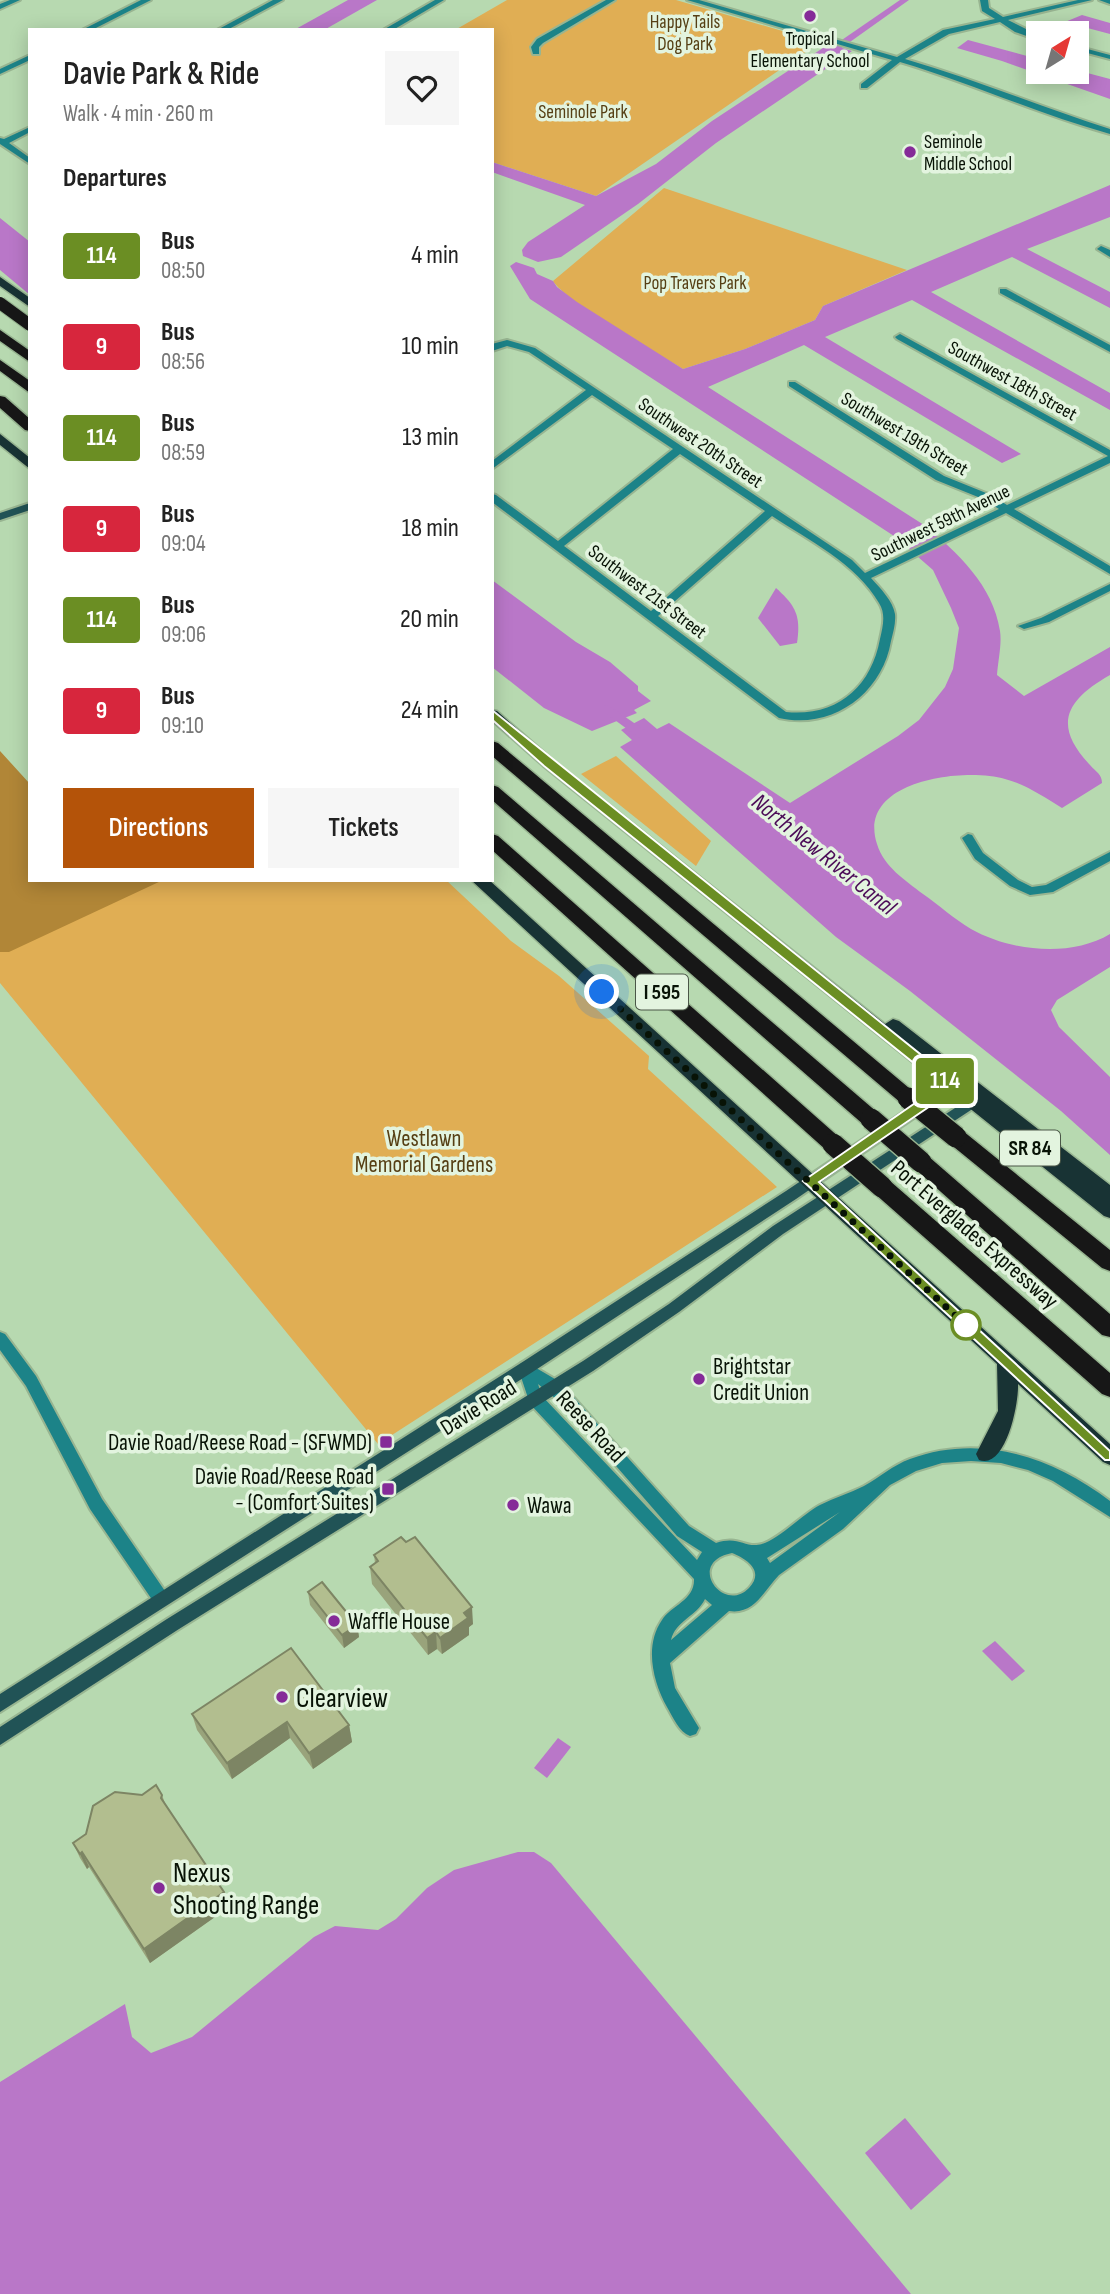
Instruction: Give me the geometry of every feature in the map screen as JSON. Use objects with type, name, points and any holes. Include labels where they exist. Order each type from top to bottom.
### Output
[{"type":"highway","points":[[0,296],[28,324]]},
{"type":"highway","points":[[0,303],[28,324]]},
{"type":"highway","points":[[0,334],[28,356]]},
{"type":"highway","points":[[0,364],[28,387]]},
{"type":"highway","points":[[0,400],[28,425]]},
{"type":"highway","points":[[494,749],[908,1098],[1110,1262]]},
{"type":"highway","points":[[494,793],[921,1163],[1110,1318]]},
{"type":"highway","name":"Port Everglades Expressway","points":[[494,842],[1110,1387]]},
{"type":"highway","points":[[1009,1237],[1110,1328]]},
{"type":"main road","points":[[0,280],[28,302]]},
{"type":"main road","points":[[0,438],[28,463]]},
{"type":"main road","points":[[0,517],[28,507]]},
{"type":"main road","name":"SR 84","points":[[494,716],[548,763],[692,879],[1110,1211]]},
{"type":"main road","points":[[692,879],[790,946],[997,1103],[1110,1195]]},
{"type":"main road","points":[[481,882],[1110,1455]]},
{"type":"main road","name":"Davie Road","points":[[0,1704],[526,1368],[951,1085]]},
{"type":"main road","name":"Davie Road","points":[[0,1738],[173,1624],[555,1387],[674,1308],[753,1248],[972,1102]]},
{"type":"main road","points":[[986,1454],[1008,1413],[1011,1395],[1006,1363]]},
{"type":"street","points":[[0,8],[16,0]]},
{"type":"street","points":[[90,28],[147,0]]},
{"type":"street","points":[[225,28],[279,0]]},
{"type":"street","points":[[391,28],[440,0]]},
{"type":"street","points":[[536,52],[535,47],[540,41],[611,0]]},
{"type":"street","points":[[691,0],[899,59],[1110,132]]},
{"type":"street","points":[[984,0],[985,9],[1026,32]]},
{"type":"street","points":[[864,86],[899,59],[946,32],[1088,0]]},
{"type":"street","points":[[1104,0],[1110,2]]},
{"type":"street","points":[[1089,51],[1110,57]]},
{"type":"street","points":[[0,72],[28,58]]},
{"type":"street","points":[[28,130],[2,141],[28,160]]},
{"type":"street","points":[[1003,291],[1110,349]]},
{"type":"street","name":"Southwest 18th Street","points":[[900,337],[1110,456]]},
{"type":"street","name":"Southwest 20th Street","points":[[494,346],[513,343],[532,350],[848,562],[865,577]]},
{"type":"street","name":"Southwest 19th Street","points":[[792,384],[940,478],[1009,509],[1110,571]]},
{"type":"street","points":[[494,464],[592,390]]},
{"type":"street","points":[[558,546],[679,449]]},
{"type":"street","name":"Southwest 59th Avenue","points":[[782,715],[817,717],[848,702],[872,682],[887,643],[889,611],[865,577],[910,558],[1110,456]]},
{"type":"street","name":"Southwest 21st Street","points":[[494,498],[782,715]]},
{"type":"street","points":[[652,616],[771,511]]},
{"type":"street","points":[[1024,626],[1045,620],[1110,587]]},
{"type":"street","points":[[968,838],[979,856],[1014,883],[1030,891],[1049,889],[1110,856]]},
{"type":"street","points":[[0,1338],[31,1381],[96,1504],[161,1599]]},
{"type":"street","name":"Reese Road","points":[[526,1368],[555,1387],[683,1531],[714,1551]]},
{"type":"street","name":"Reese Road","points":[[526,1368],[535,1399],[702,1579]]},
{"type":"street","points":[[690,1728],[662,1681],[660,1661],[663,1634],[671,1622],[698,1601],[704,1561],[714,1551],[732,1546],[751,1552],[766,1551],[824,1511],[871,1489],[914,1464],[940,1457],[986,1454],[1017,1458],[1048,1469],[1074,1483],[1110,1510]]},
{"type":"street","points":[[765,1578],[838,1524],[871,1489]]},
{"type":"street","points":[[702,1579],[712,1595],[726,1602],[736,1603],[752,1599],[763,1586],[765,1578],[762,1564],[751,1552]]},
{"type":"street","points":[[660,1661],[726,1602]]},
{"type":"green space","name":"Seminole Park","points":[[507,0],[676,0],[820,42],[596,196],[494,163],[494,28],[458,28]]},
{"type":"green space","name":"Pop Travers Park","points":[[664,188],[907,270],[823,306],[815,320],[745,349],[683,369],[575,301],[553,281]]},
{"type":"green space","points":[[616,756],[711,841],[696,866],[581,774]]},
{"type":"green space","name":"Westlawn Memorial Gardens","points":[[0,880],[448,882],[511,941],[559,976],[649,1056],[648,1069],[777,1187],[378,1444],[0,983]]},
{"type":"shaded area","points":[[0,751],[28,782],[28,882],[159,882],[9,952],[0,952]]},
{"type":"water","points":[[348,0],[377,0],[328,28],[298,28]]},
{"type":"water","points":[[1082,15],[1110,23],[1110,34],[1089,28],[1089,21],[1067,21]]},
{"type":"water","points":[[968,40],[1026,56],[1026,69],[1002,61],[957,48]]},
{"type":"water","points":[[829,44],[852,51],[716,143],[638,204],[561,257],[538,262],[523,256],[522,250],[528,242],[585,205],[494,173],[494,163],[596,196],[656,164],[712,121]]},
{"type":"water","points":[[1089,73],[1110,79],[1110,99],[1067,84],[1089,84]]},
{"type":"water","points":[[1110,185],[1110,217],[1027,249],[1110,292],[1110,308],[1012,257],[931,292],[1110,393],[1110,410],[912,300],[825,337],[1021,454],[1002,463],[804,345],[708,387],[924,525],[949,546],[982,584],[996,614],[1000,631],[997,675],[1024,696],[1110,647],[1110,675],[1095,684],[1074,704],[1069,714],[1068,726],[1078,751],[1100,775],[1102,783],[1062,808],[1027,787],[1005,779],[965,775],[941,777],[897,792],[882,805],[875,822],[880,852],[896,872],[959,921],[987,937],[1022,947],[1059,949],[1094,942],[1110,934],[1110,967],[1057,1000],[1051,1010],[1059,1027],[1110,1077],[1110,1155],[1061,1111],[910,991],[836,937],[620,747],[632,740],[621,730],[644,718],[657,729],[669,723],[790,803],[898,736],[919,720],[945,687],[953,669],[959,628],[933,570],[894,536],[530,299],[510,266],[516,262],[534,268],[537,274],[553,281],[577,302],[683,369],[745,349],[815,320],[823,306]]},
{"type":"water","points":[[0,218],[28,240],[28,293],[0,270]]},
{"type":"water","points":[[494,581],[576,642],[610,662],[651,701],[634,710],[637,713],[592,731],[544,708],[494,669]]},
{"type":"water","points":[[776,588],[796,612],[797,643],[780,646],[758,618]]},
{"type":"water","points":[[995,1641],[1025,1671],[1012,1681],[982,1651]]},
{"type":"water","points":[[558,1738],[571,1747],[547,1778],[534,1768]]},
{"type":"water","points":[[518,1852],[534,1852],[551,1863],[911,2294],[0,2294],[0,2082],[125,2004],[132,2037],[151,2053],[192,2037],[314,1937],[335,1926],[378,1930],[396,1919],[427,1888],[454,1870]]},
{"type":"water","points":[[905,2118],[951,2174],[911,2210],[865,2153]]},
{"type":"building","points":[[401,1537],[406,1542],[415,1537],[472,1607],[464,1613],[468,1618],[440,1638],[436,1632],[427,1638],[370,1567],[378,1561],[374,1555]]},
{"type":"building","points":[[322,1582],[357,1625],[342,1635],[308,1592]]},
{"type":"building","name":"Clearview","points":[[291,1648],[349,1725],[309,1753],[287,1722],[227,1763],[192,1714]]},
{"type":"building","name":"Nexus Shooting Range","points":[[156,1785],[161,1798],[224,1892],[144,1949],[82,1852],[80,1854],[73,1843],[86,1834],[93,1806],[115,1792],[142,1795]]},
{"type":"waterway","points":[[823,57],[905,0]]},
{"type":"waterway","name":"North New River Canal","points":[[608,709],[646,737]]},
{"type":"bus line","name":"114","points":[[494,716],[548,763],[951,1085],[810,1181],[1110,1456]]},
{"type":"place","name":"Tropical Elementary School","points":[[810,16]]},
{"type":"place","name":"Seminole Middle School","points":[[910,152]]},
{"type":"place","name":"Brightstar Credit Union","points":[[699,1379]]},
{"type":"place","name":"Davie Road/Reese Road - (SFWMD)","points":[[386,1442]]},
{"type":"place","name":"Davie Road/Reese Road - (Comfort Suites)","points":[[388,1489]]},
{"type":"place","name":"Wawa","points":[[513,1505]]},
{"type":"place","name":"Waffle House","points":[[334,1621]]},
{"type":"place","name":"Clearview","points":[[282,1697]]},
{"type":"place","name":"Nexus Shooting Range","points":[[159,1888]]},
{"type":"route","points":[[602,992],[969,1328],[966,1325]]},
{"type":"park label","name":"Happy Tails Dog Park","points":[[685,32]]}]
